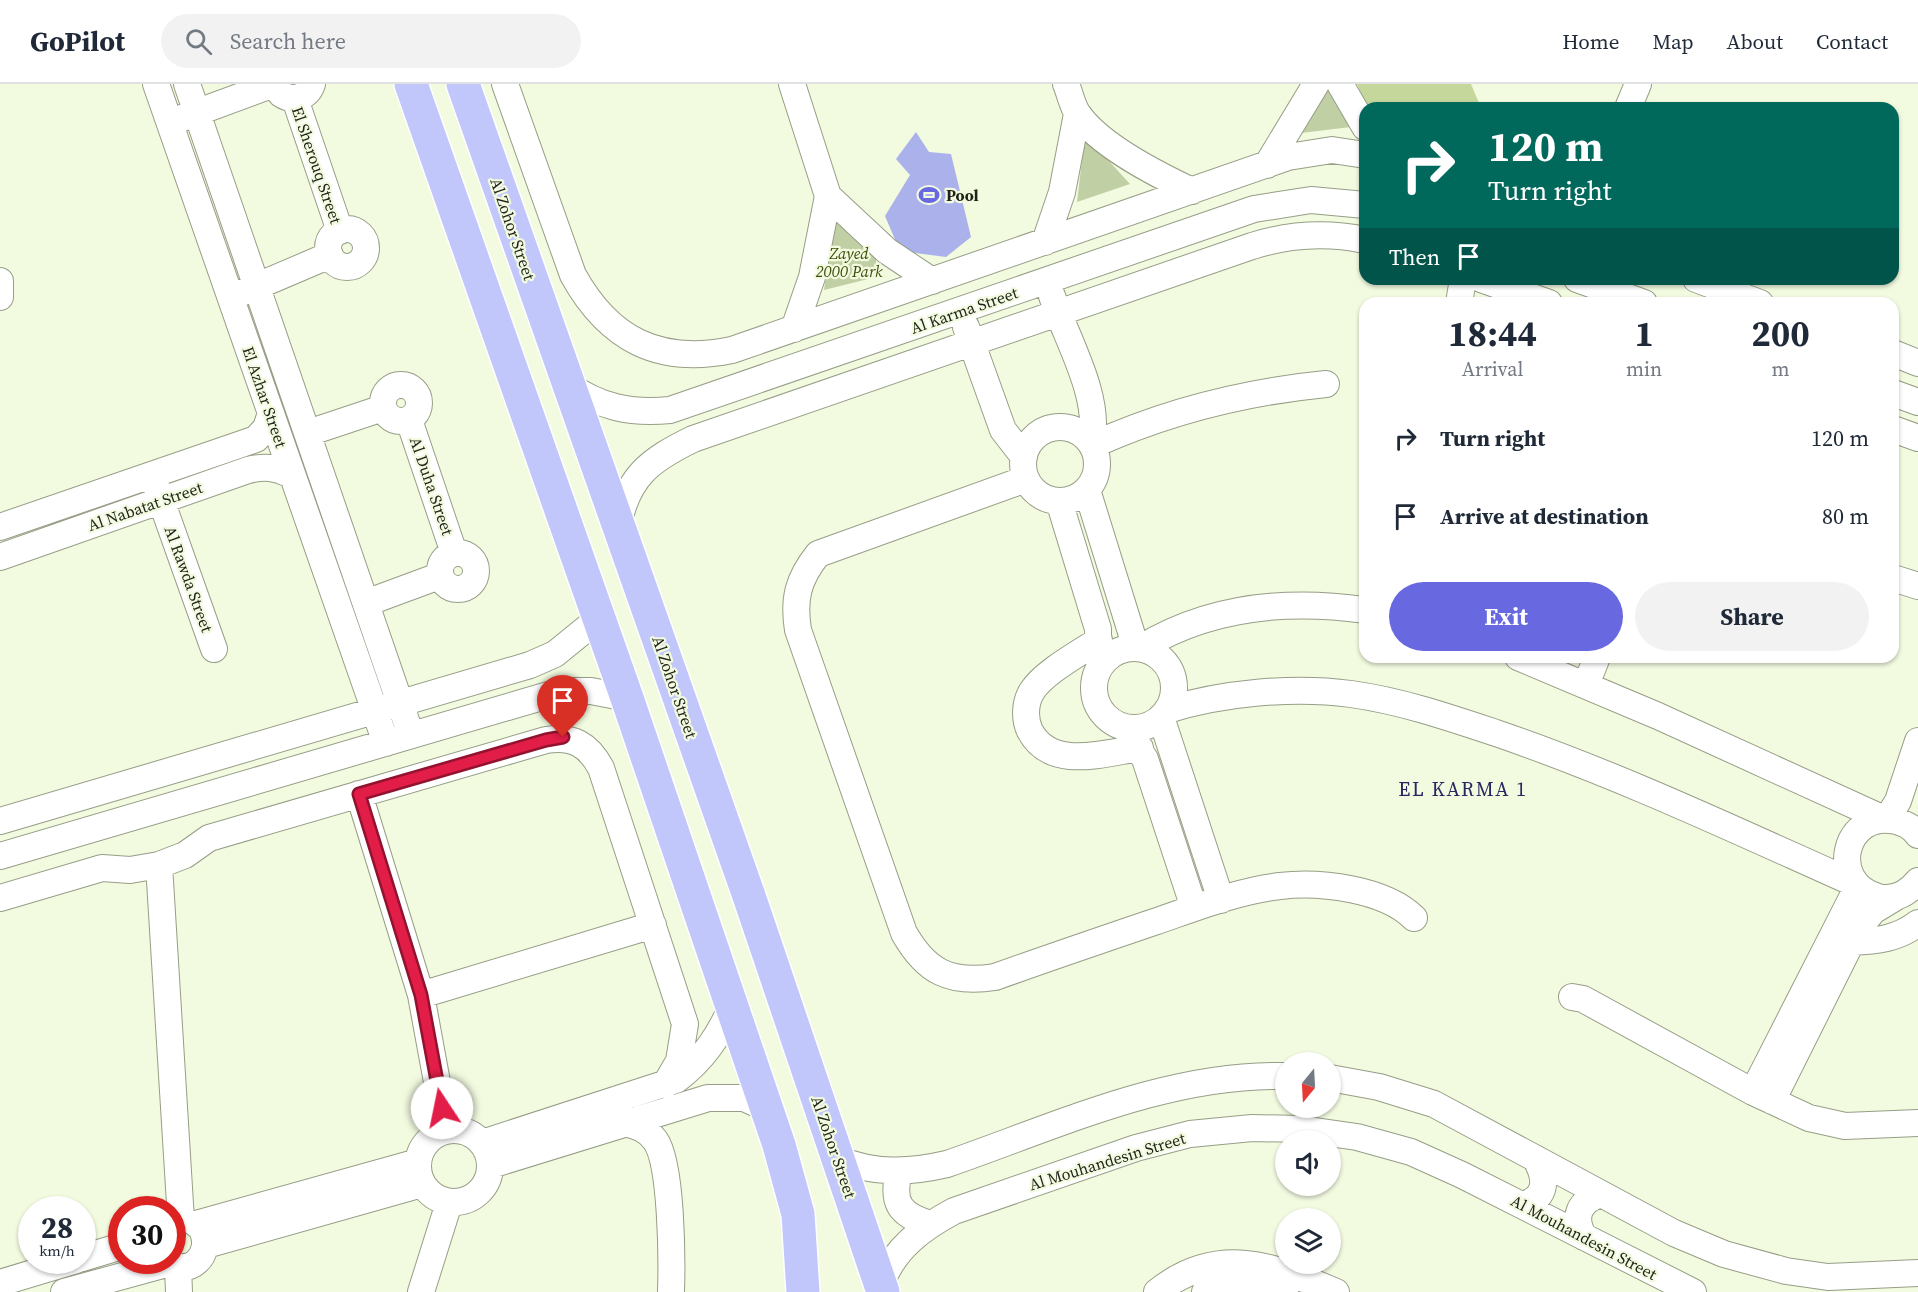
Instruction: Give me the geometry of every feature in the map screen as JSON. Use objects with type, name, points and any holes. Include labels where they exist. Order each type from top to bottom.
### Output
[{"type":"main road","points":[[411,84],[627,698],[766,1108],[798,1214],[804,1268],[803,1292]]},
{"type":"main road","points":[[422,118],[435,103],[443,99],[461,98],[466,92]]},
{"type":"main road","name":"Al Zohor Street","points":[[466,92],[749,896],[882,1287]]},
{"type":"main road","points":[[700,916],[710,918],[729,916],[744,904],[749,896]]},
{"type":"street","name":"El Azhar Street","points":[[156,84],[386,743]]},
{"type":"street","name":"El Azhar Street","points":[[187,84],[411,735]]},
{"type":"street","points":[[505,84],[573,275],[586,299],[604,320],[626,337],[678,354],[706,355],[732,350],[1310,152],[1332,150],[1359,153]]},
{"type":"street","points":[[792,84],[828,196],[866,234],[932,281]]},
{"type":"street","points":[[1066,84],[1077,114],[1119,150],[1192,191]]},
{"type":"street","points":[[1267,165],[1316,84]]},
{"type":"street","points":[[1340,84],[1359,117]]},
{"type":"street","points":[[1630,102],[1638,84]]},
{"type":"street","name":"El Sherouq Street","points":[[169,123],[197,112],[289,88],[340,231]]},
{"type":"street","points":[[1045,242],[1065,183],[1077,114]]},
{"type":"street","points":[[794,329],[817,259],[828,196]]},
{"type":"street","name":"Al Karma Street","points":[[567,384],[583,396],[615,408],[648,412],[670,410],[1254,208],[1311,200],[1359,204]]},
{"type":"street","points":[[340,231],[357,232],[364,238],[365,255],[360,262],[343,266],[330,255],[329,245],[332,237],[340,231]]},
{"type":"street","name":"Al Karma Street","points":[[618,525],[623,498],[641,472],[665,452],[693,439],[1275,239],[1323,234],[1359,239]]},
{"type":"street","points":[[230,297],[330,255]]},
{"type":"street","points":[[0,281],[0,297]]},
{"type":"street","points":[[960,311],[1003,430],[1025,468],[1034,490],[1045,497],[1059,501],[1074,498],[1087,490],[1096,476],[1098,460],[1092,443],[1091,403],[1047,281]]},
{"type":"street","points":[[1498,285],[1532,297]]},
{"type":"street","points":[[1594,285],[1627,297]]},
{"type":"street","points":[[1714,285],[1744,297]]},
{"type":"street","points":[[1899,355],[1918,363]]},
{"type":"street","points":[[1092,443],[1190,407],[1257,392],[1326,384]]},
{"type":"street","name":"Al Duha Street","points":[[308,433],[383,408],[384,397],[390,389],[399,385],[409,387],[417,394],[420,403],[417,413],[409,420],[454,553],[445,557],[439,566],[440,576],[366,603]]},
{"type":"street","points":[[1899,395],[1918,402]]},
{"type":"street","name":"Al Nabatat Street","points":[[0,527],[256,439],[266,428],[271,413]]},
{"type":"street","points":[[1025,468],[1029,443],[1039,433],[1052,427],[1066,427],[1080,432],[1092,443]]},
{"type":"street","points":[[1899,431],[1918,438]]},
{"type":"street","name":"Al Nabatat Street","points":[[0,558],[263,466],[278,468],[291,475]]},
{"type":"street","points":[[1025,468],[818,554],[805,570],[797,589],[794,608],[798,630],[904,933],[915,953],[931,968],[951,977],[973,980],[995,977],[1194,908],[1281,886],[1342,887],[1373,896],[1414,918]]},
{"type":"street","name":"Al Rawda Street","points":[[152,475],[214,649]]},
{"type":"street","points":[[1087,490],[1138,648]]},
{"type":"street","points":[[1059,501],[1098,629],[1099,640],[1093,688],[1095,701],[1102,712],[1140,748],[1194,908]]},
{"type":"street","points":[[310,526],[336,516]]},
{"type":"street","points":[[1899,580],[1918,586]]},
{"type":"street","points":[[1095,675],[1104,660],[1119,650],[1138,648],[1186,625],[1225,613],[1300,606],[1359,610]]},
{"type":"street","points":[[0,821],[530,664],[555,654],[598,619]]},
{"type":"street","points":[[1099,640],[1045,677],[1033,690],[1026,707],[1027,724],[1035,740],[1049,752],[1066,757],[1140,748]]},
{"type":"street","points":[[1138,648],[1153,652],[1170,672],[1174,685],[1172,698],[1164,714],[1221,900]]},
{"type":"street","points":[[1533,663],[1886,819],[1902,822],[1918,836]]},
{"type":"street","points":[[1586,685],[1595,663]]},
{"type":"street","points":[[0,856],[562,691],[591,691],[627,698]]},
{"type":"street","points":[[1112,721],[1124,727],[1137,728],[1164,714],[1207,699],[1258,693],[1349,694],[1395,702],[1440,714],[1585,765],[1857,885],[1869,894],[1882,898],[1896,897]]},
{"type":"street","points":[[0,898],[102,868],[130,870],[159,865],[185,855],[209,838],[563,737],[579,742],[593,753],[601,768],[685,1024],[679,1060],[665,1085]]},
{"type":"street","points":[[1857,885],[1848,872],[1846,857],[1850,842],[1864,826],[1886,819],[1898,801],[1918,741]]},
{"type":"street","points":[[359,794],[421,995],[446,1131]]},
{"type":"street","points":[[159,865],[189,1228],[200,1260],[186,1267]]},
{"type":"street","points":[[1762,1096],[1851,942],[1873,911],[1911,890],[1918,881]]},
{"type":"street","points":[[1762,1096],[1857,885]]},
{"type":"street","points":[[1851,942],[1881,941],[1909,930],[1918,923]]},
{"type":"street","points":[[421,995],[653,925]]},
{"type":"street","points":[[1572,997],[1583,999],[1762,1096],[1809,1118],[1845,1126],[1918,1123]]},
{"type":"street","points":[[628,1113],[692,1068],[717,1038],[732,1005]]},
{"type":"street","points":[[705,1054],[720,1096]]},
{"type":"street","points":[[837,1159],[858,1168],[899,1172],[947,1164],[1150,1093],[1206,1080],[1250,1075],[1275,1076]]},
{"type":"street","points":[[1341,1080],[1378,1087],[1434,1104],[1674,1233],[1724,1254],[1786,1271],[1828,1277],[1918,1272]]},
{"type":"street","points":[[486,1154],[628,1113],[720,1096],[744,1098],[766,1108]]},
{"type":"street","points":[[628,1113],[660,1149],[673,1248],[671,1292]]},
{"type":"street","name":"Al Mouhandesin Street","points":[[882,1287],[889,1263],[907,1242],[930,1224],[954,1211],[1136,1148],[1190,1134],[1252,1128],[1302,1129],[1357,1137],[1400,1149],[1462,1175],[1694,1292]]},
{"type":"street","points":[[459,1130],[472,1134],[486,1154],[486,1183],[474,1197],[462,1202],[449,1203],[429,1193],[420,1173],[427,1142],[446,1131],[459,1130]]},
{"type":"street","points":[[1523,1205],[1539,1197],[1544,1188],[1545,1178],[1535,1158]]},
{"type":"street","points":[[899,1172],[894,1189],[899,1206],[912,1218],[930,1224]]},
{"type":"street","points":[[189,1228],[420,1173]]},
{"type":"street","points":[[1584,1237],[1578,1227],[1577,1216],[1581,1205],[1601,1194]]},
{"type":"street","points":[[421,1292],[449,1203]]},
{"type":"street","points":[[1157,1292],[1179,1277],[1203,1267],[1228,1263],[1253,1263],[1277,1269],[1336,1292]]},
{"type":"street","points":[[0,1283],[30,1274]]},
{"type":"street","points":[[64,1292],[130,1274]]},
{"type":"street","points":[[174,1274],[179,1292]]},
{"type":"street","points":[[1204,1292],[1217,1287],[1249,1284],[1285,1292]]},
{"type":"green space","points":[[1330,84],[1351,127],[1301,133]]},
{"type":"green space","points":[[1085,135],[1130,184],[1077,202]]},
{"type":"green space","name":"Zayed 2000 Park","points":[[834,219],[876,257],[876,277],[824,290]]},
{"type":"water","name":"Pool","points":[[916,132],[929,152],[951,154],[971,237],[946,257],[900,251],[885,216],[910,175],[896,159]]},
{"type":"building","points":[[1357,84],[1471,84],[1478,102],[1364,102]]},
{"type":"place","name":"Pool","points":[[929,195]]},
{"type":"district","name":"EL KARMA 1","points":[[1463,789]]},
{"type":"route","points":[[442,1108],[421,995],[359,794],[563,737]]}]
